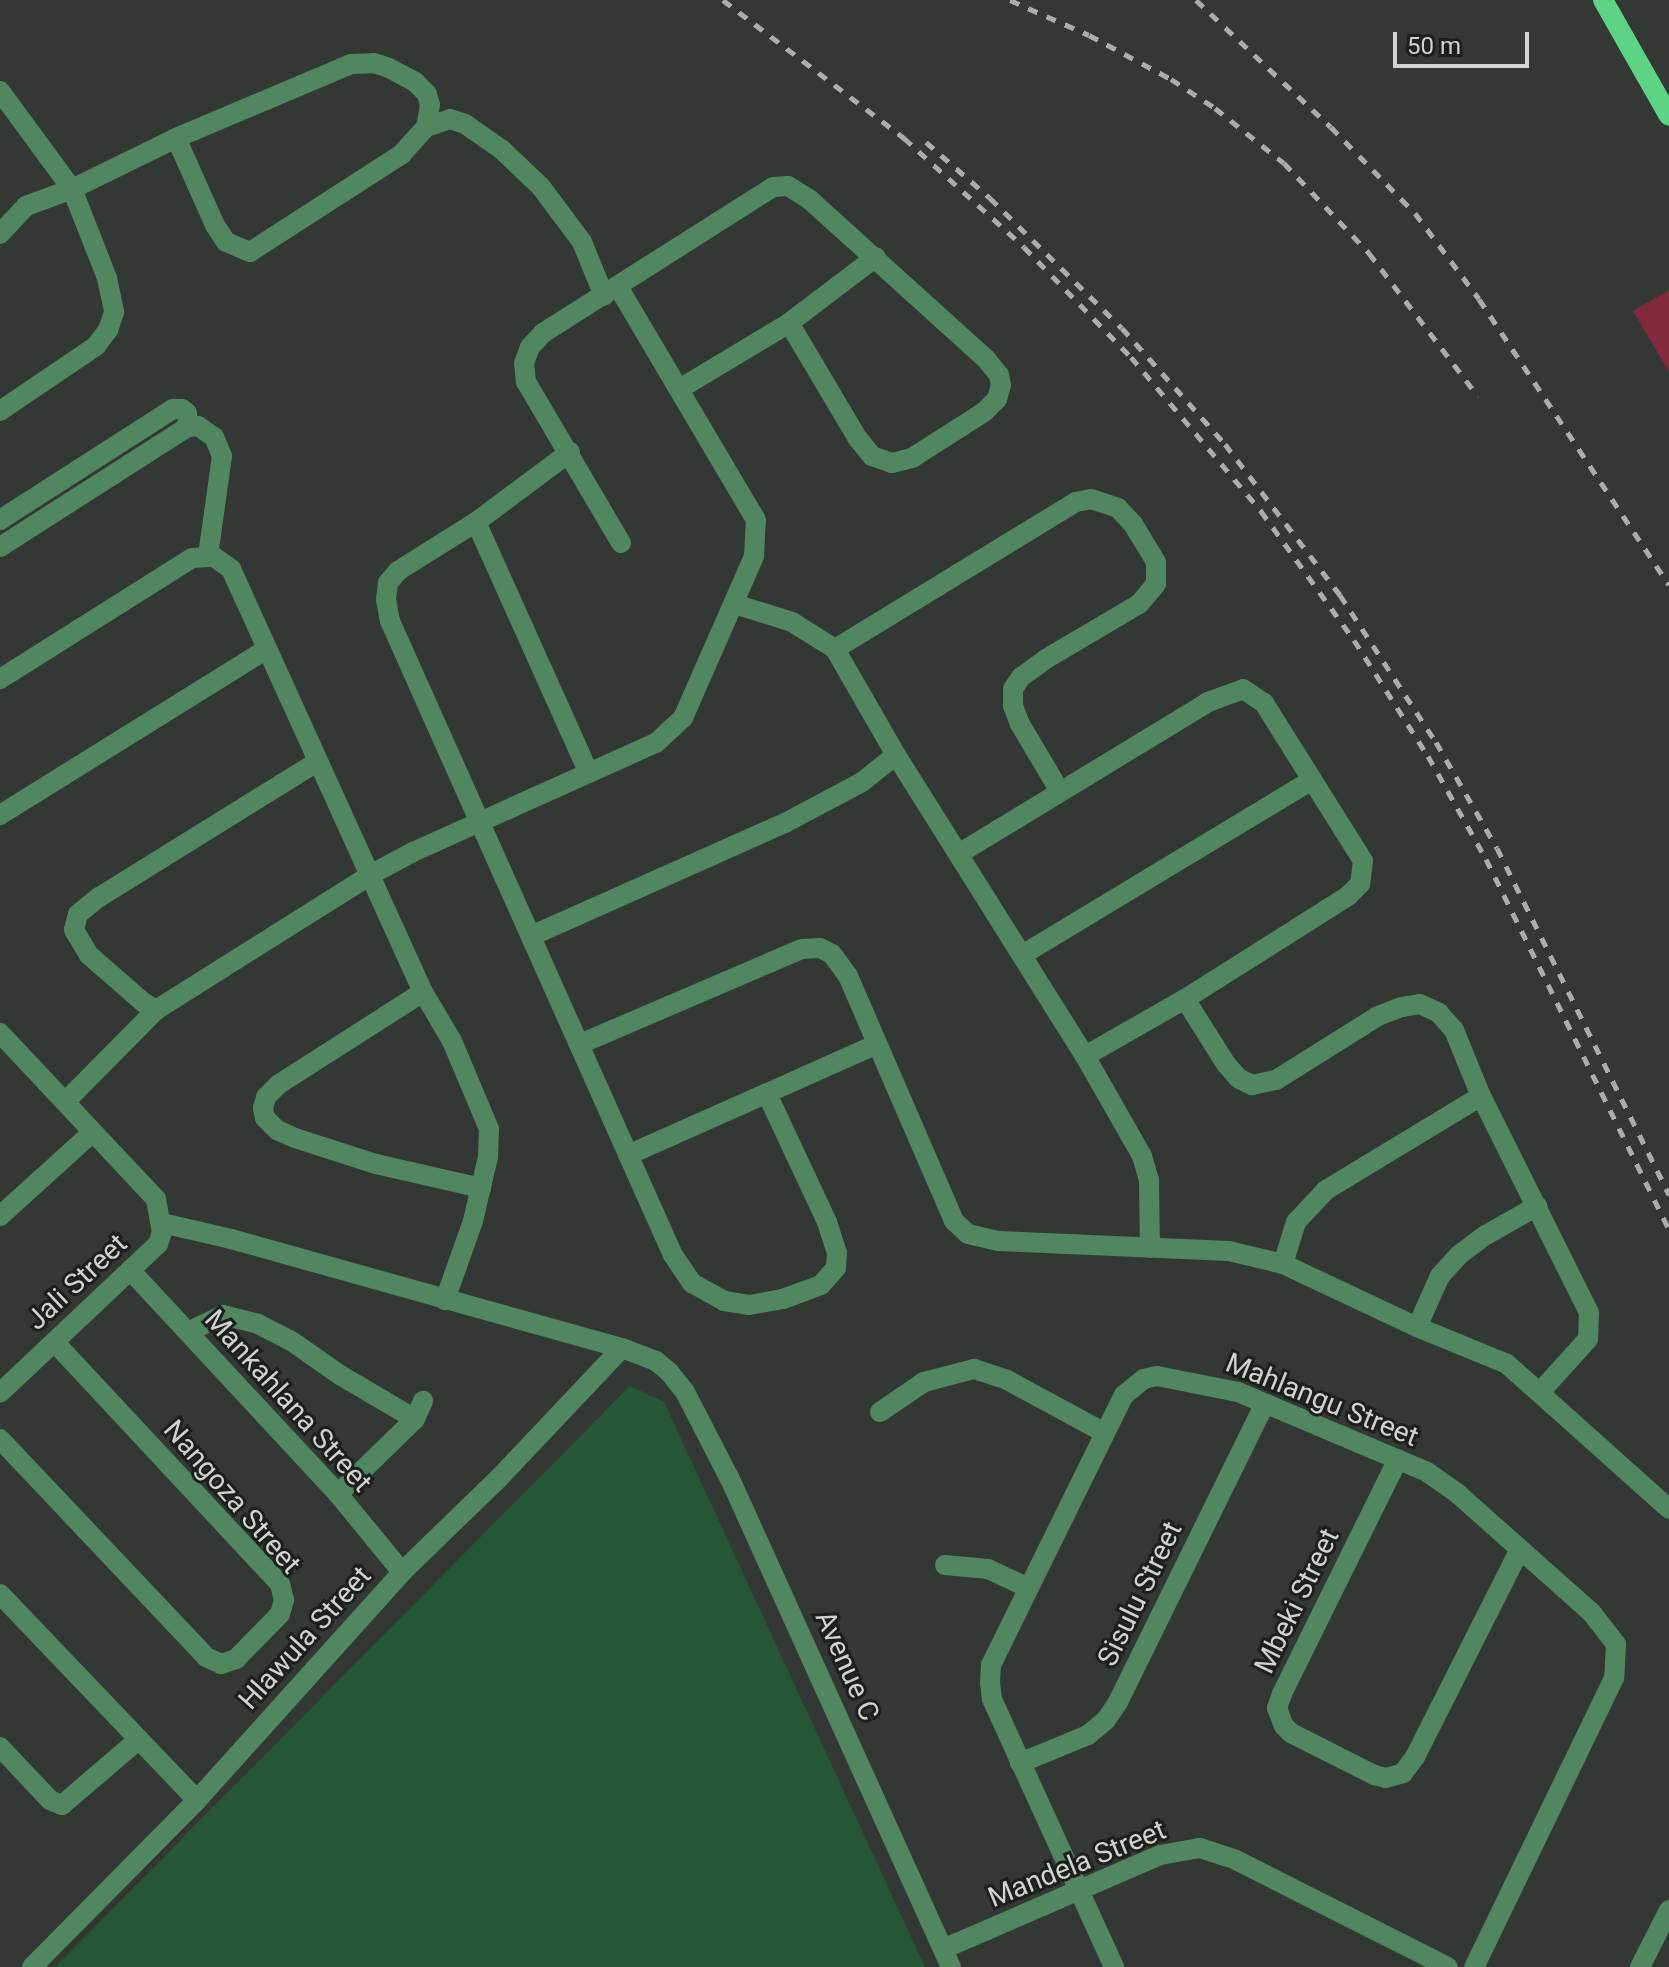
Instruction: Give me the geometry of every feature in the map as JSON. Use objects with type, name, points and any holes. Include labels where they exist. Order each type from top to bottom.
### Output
[{"type":"main road","points":[[1603,0],[1669,116]]},
{"type":"street","points":[[0,234],[26,206],[72,189],[176,138],[361,62],[389,68],[415,82],[427,94],[430,105],[426,127]]},
{"type":"street","points":[[0,91],[72,189],[107,278],[114,312],[108,330],[96,346],[0,411]]},
{"type":"street","points":[[66,1101],[156,1010],[370,875],[481,821],[656,743],[671,732],[693,700],[754,556],[756,520],[681,388],[598,275],[582,242],[533,179],[501,149],[465,124],[450,119],[426,127],[402,154],[250,252],[226,242],[215,225],[176,138]]},
{"type":"street","points":[[621,543],[526,382],[524,363],[530,347],[543,333],[764,192],[780,186],[796,189],[876,257],[999,375],[1001,385],[997,399],[984,412],[912,458],[892,463],[872,456],[858,439],[789,323]]},
{"type":"street","points":[[681,388],[789,323],[876,257]]},
{"type":"street","points":[[0,520],[173,409],[182,409],[187,413],[188,427]]},
{"type":"street","points":[[0,547],[188,427],[198,426],[208,431],[222,456],[208,556]]},
{"type":"street","points":[[570,452],[476,522],[398,571],[388,583],[386,599],[395,633],[673,1255],[703,1292],[724,1301],[749,1305],[810,1291],[832,1276],[836,1268],[837,1253],[827,1222],[767,1094]]},
{"type":"street","points":[[835,649],[1076,502],[1091,499],[1118,508],[1133,524],[1156,562],[1156,584],[1139,604],[1046,659],[1021,677],[1013,689],[1013,706],[1020,724],[1059,790]]},
{"type":"street","points":[[476,522],[589,773]]},
{"type":"street","points":[[0,679],[176,565],[192,558],[208,556],[221,560],[241,585],[317,762],[423,992],[452,1041],[489,1129],[488,1157],[481,1188],[445,1300]]},
{"type":"street","points":[[735,604],[792,622],[835,649],[896,755],[1085,1056],[1147,1170],[1150,1248]]},
{"type":"street","points":[[0,815],[267,649]]},
{"type":"street","points":[[960,853],[1218,696],[1243,689],[1264,703],[1363,861],[1360,884],[1348,896],[1185,999],[1085,1056]]},
{"type":"street","points":[[531,936],[785,823],[862,782],[896,755]]},
{"type":"street","points":[[156,1010],[89,955],[74,930],[78,914],[99,897],[317,762]]},
{"type":"street","points":[[1022,955],[1311,781]]},
{"type":"street","points":[[580,1044],[811,948],[832,954],[840,964],[954,1221],[968,1234],[999,1241],[1238,1252],[1283,1264],[1417,1327],[1507,1364],[1541,1391],[1669,1509]]},
{"type":"street","points":[[423,992],[279,1084],[266,1097],[265,1118],[277,1130],[309,1143],[376,1164],[481,1188]]},
{"type":"street","points":[[1185,999],[1226,1064],[1238,1078],[1252,1085],[1276,1080],[1378,1016],[1402,1007],[1429,1007],[1454,1030],[1481,1096],[1582,1293],[1590,1326],[1588,1339],[1579,1351],[1541,1391]]},
{"type":"street","points":[[0,1216],[93,1132],[66,1101],[4,1044]]},
{"type":"street","points":[[628,1155],[875,1045]]},
{"type":"street","points":[[1283,1264],[1296,1222],[1326,1190],[1481,1096]]},
{"type":"street","name":"Jali Street","points":[[0,1393],[158,1244],[162,1223],[156,1199],[93,1132]]},
{"type":"street","points":[[1417,1327],[1440,1276],[1459,1255],[1486,1235],[1537,1206]]},
{"type":"street","name":"Avenue C","points":[[162,1223],[171,1228],[231,1239],[622,1348],[656,1361],[685,1392],[797,1622],[947,1958]]},
{"type":"street","name":"Mankahlana Street","points":[[130,1270],[338,1494],[402,1572]]},
{"type":"street","points":[[188,1332],[223,1315],[258,1324],[290,1340],[340,1375],[419,1410],[338,1494]]},
{"type":"street","name":"Nangoza Street","points":[[0,1439],[206,1657],[221,1664],[236,1659],[280,1614],[284,1600],[280,1584],[54,1342]]},
{"type":"street","name":"Hlawula Street","points":[[32,1967],[197,1800],[402,1572],[499,1478],[622,1348]]},
{"type":"street","points":[[880,1412],[924,1382],[974,1369],[1007,1380],[1105,1433]]},
{"type":"street","name":"Mahlangu Street","points":[[1114,1967],[1082,1890],[992,1699],[991,1665],[1124,1395],[1144,1379],[1157,1376],[1223,1388],[1427,1472],[1458,1494],[1591,1612],[1616,1644],[1617,1668],[1474,1967]]},
{"type":"street","name":"Sisulu Street","points":[[1020,1763],[1088,1735],[1106,1720],[1118,1702],[1264,1405]]},
{"type":"street","name":"Mbeki Street","points":[[1398,1459],[1282,1694],[1277,1708],[1284,1726],[1291,1733],[1374,1775],[1386,1778],[1403,1773],[1415,1757],[1519,1551]]},
{"type":"street","points":[[945,1565],[988,1569],[1029,1588]]},
{"type":"street","points":[[0,1594],[137,1741],[197,1800]]},
{"type":"street","points":[[0,1747],[50,1800],[62,1805],[137,1741]]},
{"type":"street","name":"Mandela Street","points":[[947,1958],[1082,1890],[1160,1855],[1183,1849],[1213,1851],[1448,1967]]},
{"type":"street","points":[[1640,1967],[1669,1910]]},
{"type":"green space","points":[[630,1386],[664,1402],[925,1967],[55,1967]]},
{"type":"building","points":[[1669,290],[1669,372],[1633,311]]},
{"type":"railway","points":[[723,0],[904,138],[1024,247],[1131,357],[1261,511],[1354,640],[1428,756],[1486,859],[1669,1230]]},
{"type":"railway","points":[[1010,0],[1089,35],[1171,79],[1215,108],[1284,163],[1369,253],[1478,396]]},
{"type":"railway","points":[[1196,0],[1331,127],[1415,213],[1479,299],[1669,585]]},
{"type":"railway","points":[[926,142],[990,198],[1122,328],[1225,444],[1340,595],[1436,742],[1497,848],[1669,1195]]}]
